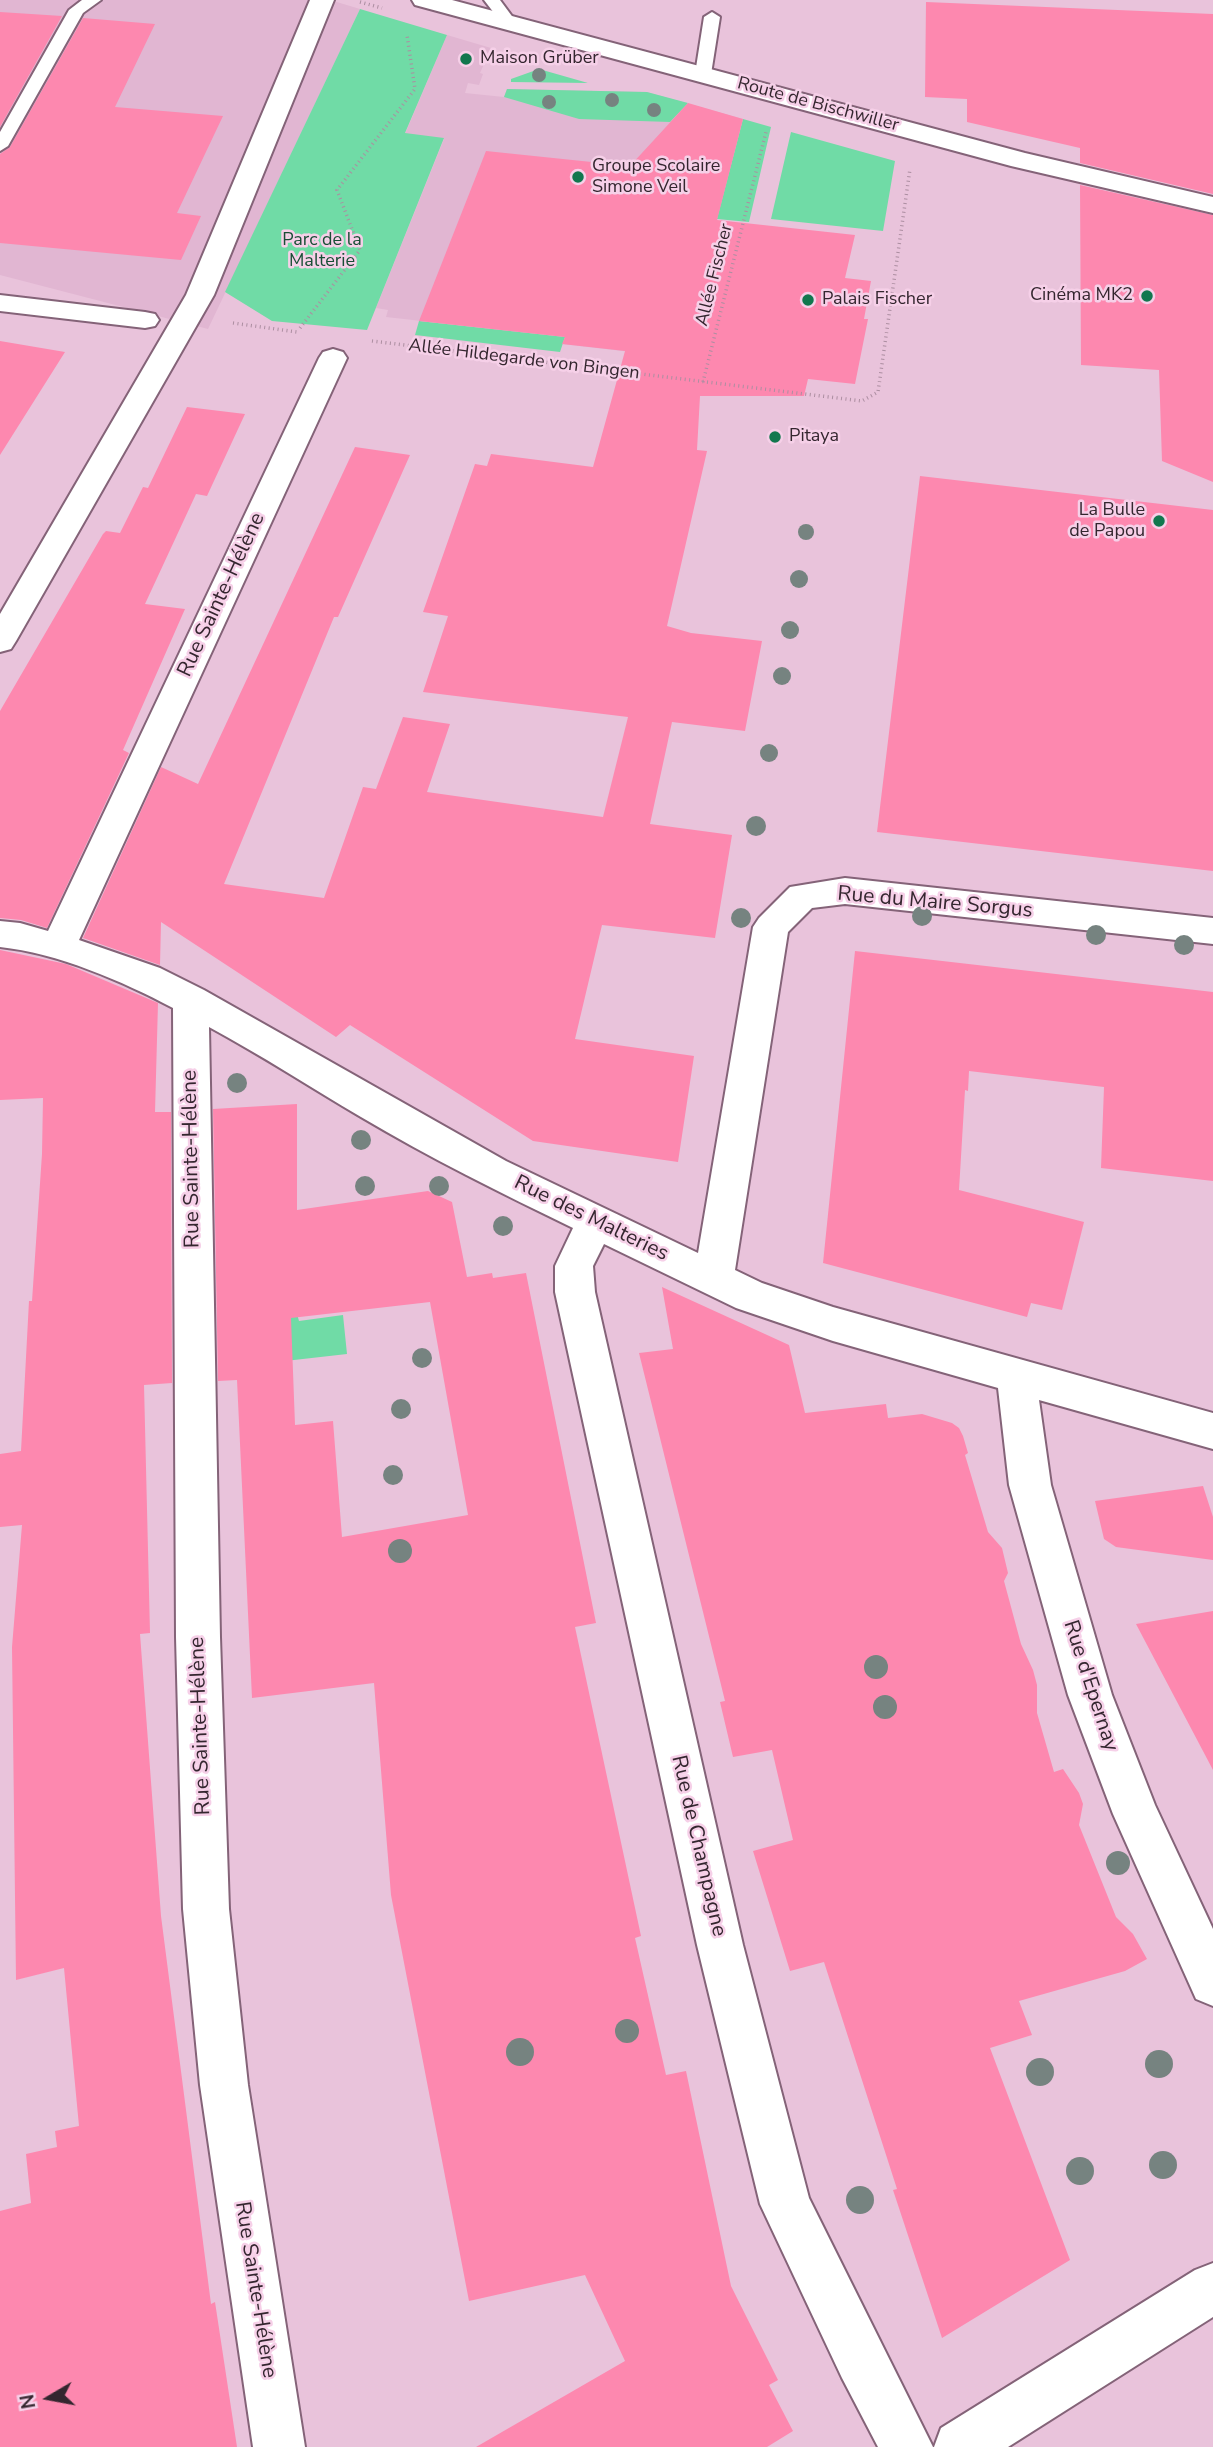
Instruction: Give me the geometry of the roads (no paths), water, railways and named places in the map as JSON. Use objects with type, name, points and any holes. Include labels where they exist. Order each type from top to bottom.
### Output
[{"type":"street","points":[[0,641],[200,295],[322,0]]},
{"type":"street","name":"Route de Bischwiller","points":[[427,1],[1071,173],[1213,205]]},
{"type":"street","points":[[0,303],[145,320]]},
{"type":"street","name":"Rue Sainte-Hélène","points":[[58,947],[333,358]]},
{"type":"street","name":"Rue du Maire Sorgus","points":[[714,1277],[771,927],[802,896],[845,891],[1213,931]]},
{"type":"street","name":"Rue des Malteries","points":[[0,934],[20,936],[58,947],[147,978],[262,1038],[375,1107],[493,1172],[750,1296],[833,1324],[1213,1431]]},
{"type":"street","name":"Rue Sainte-Hélène","points":[[191,1000],[198,1637],[206,1909],[224,2085],[279,2447]]},
{"type":"street","name":"Rue de Champagne","points":[[595,1223],[575,1266],[575,1292],[717,1931],[781,2191],[798,2235],[907,2447]]},
{"type":"street","name":"Rue d'Epernay","points":[[1017,1375],[1030,1485],[1090,1695],[1136,1814],[1213,1982]]},
{"type":"street","points":[[992,2438],[1213,2288]]},
{"type":"lane","points":[[0,146],[78,10],[93,0]]},
{"type":"lane","points":[[492,0],[509,23]]},
{"type":"lane","points":[[704,74],[712,17]]},
{"type":"place","name":"Maison Grüber","points":[[466,59]]},
{"type":"place","name":"Groupe Scolaire Simone Veil","points":[[578,177]]},
{"type":"place","name":"Cinéma MK2","points":[[1147,296]]},
{"type":"place","name":"Palais Fischer","points":[[808,300]]},
{"type":"place","name":"Pitaya","points":[[775,437]]},
{"type":"place","name":"La Bulle de Papou","points":[[1159,521]]},
{"type":"park label","name":"Parc de la Malterie","points":[[322,251]]}]
